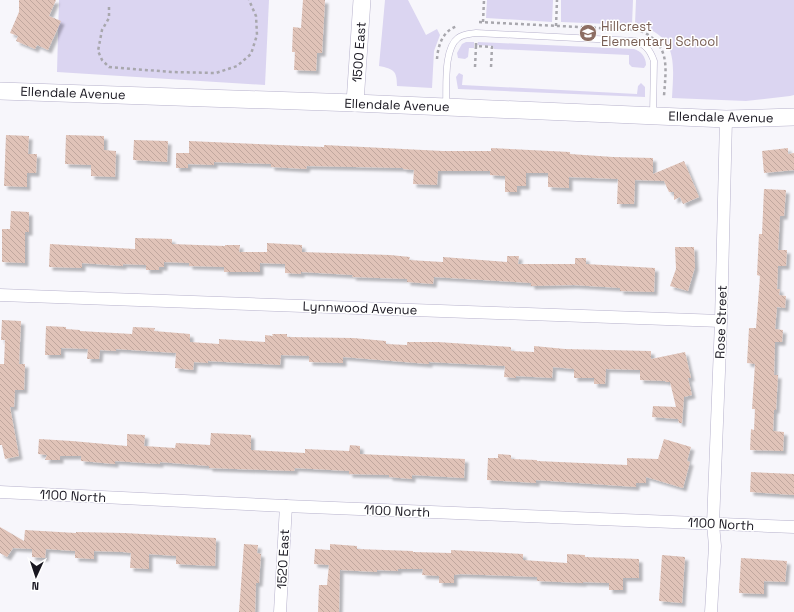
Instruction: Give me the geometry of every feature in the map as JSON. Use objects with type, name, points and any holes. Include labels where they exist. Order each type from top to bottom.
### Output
[{"type":"street","name":"1500 East","points":[[356,103],[362,0]]},
{"type":"street","name":"Ellendale Avenue","points":[[0,91],[356,103],[726,119],[794,117]]},
{"type":"street","name":"Rose Street","points":[[711,612],[715,546],[713,524],[721,321],[726,119]]},
{"type":"street","name":"Lynnwood Avenue","points":[[0,295],[721,321]]},
{"type":"street","name":"1100 North","points":[[0,492],[286,506],[794,527]]},
{"type":"street","name":"1520 East","points":[[280,612],[286,506]]},
{"type":"lane","points":[[446,107],[448,56],[450,48],[458,38],[463,35],[492,34],[636,41],[643,44],[651,53],[654,61],[653,116]]},
{"type":"path","points":[[110,7],[109,18],[102,30],[98,51],[102,60],[109,67],[171,72],[216,73],[237,66],[251,54],[257,35],[256,16],[249,0]]},
{"type":"path","points":[[484,0],[484,22]]},
{"type":"path","points":[[556,26],[557,0]]},
{"type":"path","points":[[475,67],[476,44],[492,47],[491,67]]},
{"type":"shaded area","points":[[59,0],[269,0],[265,85],[57,72]]},
{"type":"shaded area","points":[[385,0],[408,0],[426,35],[437,29],[440,35],[434,51],[432,88],[397,86],[394,72],[388,68],[379,66]]},
{"type":"shaded area","points":[[487,0],[553,0],[552,22],[486,18]]},
{"type":"shaded area","points":[[561,0],[633,0],[632,25],[561,22]]},
{"type":"shaded area","points":[[636,0],[794,0],[794,95],[746,101],[672,98],[673,61],[670,51],[666,43],[659,35],[649,29],[635,24]]},
{"type":"shaded area","points":[[466,42],[474,42],[474,48],[469,48],[468,57],[465,59],[458,58],[457,53],[462,44]]},
{"type":"shaded area","points":[[478,42],[634,49],[643,55],[646,65],[644,68],[632,67],[629,64],[629,55],[494,49],[493,46],[477,45]]},
{"type":"shaded area","points":[[459,73],[463,75],[462,85],[637,94],[638,86],[641,83],[645,87],[645,97],[458,89],[456,77]]},
{"type":"building","points":[[19,0],[56,0],[49,16],[61,21],[48,50],[37,45],[35,49],[16,41],[18,36],[10,33],[19,12]]},
{"type":"building","points":[[303,0],[325,0],[322,53],[317,53],[316,71],[294,70],[295,52],[292,52],[293,27],[301,28]]},
{"type":"building","points":[[6,135],[29,136],[28,154],[37,154],[36,173],[27,173],[27,187],[4,186]]},
{"type":"building","points":[[66,135],[104,136],[104,150],[116,151],[115,177],[91,176],[91,165],[65,164]]},
{"type":"building","points":[[134,140],[168,141],[167,162],[133,160]]},
{"type":"building","points":[[189,141],[324,147],[324,145],[443,151],[491,151],[491,148],[570,152],[570,154],[653,158],[653,174],[684,161],[699,197],[683,204],[680,197],[674,200],[674,192],[669,192],[664,181],[635,180],[634,204],[617,204],[618,179],[569,177],[569,188],[548,187],[548,173],[526,173],[526,186],[517,186],[517,192],[505,192],[505,176],[490,175],[490,171],[438,171],[437,185],[413,184],[414,170],[403,168],[307,166],[306,169],[271,167],[271,164],[214,162],[214,165],[188,164],[188,168],[176,168],[176,153],[189,153]]},
{"type":"building","points":[[788,148],[788,154],[794,153],[794,170],[764,173],[762,151]]},
{"type":"building","points":[[764,189],[786,190],[784,216],[780,216],[778,250],[787,250],[786,266],[778,266],[777,289],[780,289],[779,295],[786,296],[785,308],[777,307],[775,329],[783,330],[782,342],[775,342],[774,375],[778,375],[773,431],[784,432],[783,451],[750,450],[751,429],[754,430],[755,409],[752,409],[755,364],[747,363],[749,328],[756,328],[760,276],[757,275],[759,234],[762,234]]},
{"type":"building","points":[[11,211],[29,212],[29,232],[25,232],[25,263],[2,262],[2,229],[10,229]]},
{"type":"building","points":[[135,238],[172,239],[172,244],[225,246],[240,245],[239,252],[267,252],[267,243],[302,245],[302,252],[390,255],[410,257],[409,260],[443,262],[443,257],[507,262],[507,256],[519,256],[518,264],[575,264],[575,258],[586,258],[586,264],[655,268],[654,292],[620,291],[620,288],[574,285],[531,286],[531,283],[434,277],[433,284],[407,282],[407,279],[352,277],[353,275],[301,272],[301,274],[285,273],[285,264],[260,263],[260,272],[224,272],[224,267],[189,266],[189,263],[164,262],[164,267],[159,267],[159,270],[146,270],[146,265],[123,264],[123,266],[82,263],[82,268],[49,267],[50,244],[135,249]]},
{"type":"building","points":[[675,247],[694,247],[695,267],[688,291],[670,286],[676,269]]},
{"type":"building","points":[[2,320],[21,321],[19,364],[25,364],[24,390],[15,390],[14,407],[10,407],[19,456],[5,459],[2,445],[0,445],[0,364],[4,364],[5,340],[1,340]]},
{"type":"building","points":[[46,326],[66,327],[66,329],[80,331],[132,334],[133,327],[155,328],[154,331],[190,334],[190,342],[219,344],[219,339],[265,342],[265,335],[273,336],[272,334],[287,334],[287,337],[353,338],[386,341],[386,344],[407,345],[407,342],[438,342],[511,347],[511,351],[534,352],[534,346],[565,349],[651,351],[651,359],[685,352],[691,378],[688,378],[692,395],[684,397],[682,423],[679,423],[678,419],[652,417],[653,406],[676,407],[670,382],[640,380],[640,370],[606,369],[605,384],[594,384],[594,378],[574,378],[574,369],[553,367],[552,378],[516,376],[516,378],[504,377],[505,366],[429,362],[429,364],[343,357],[343,363],[309,362],[309,356],[281,355],[280,365],[208,361],[208,363],[194,362],[193,370],[175,368],[176,353],[116,349],[116,351],[100,350],[99,359],[87,359],[88,349],[61,348],[61,355],[45,355]]},
{"type":"building","points":[[211,433],[251,435],[251,450],[305,453],[305,449],[349,451],[350,445],[360,446],[360,454],[465,459],[464,478],[412,475],[412,479],[389,477],[389,475],[349,474],[349,471],[295,468],[294,471],[209,468],[209,466],[160,462],[160,464],[115,461],[115,464],[81,461],[81,456],[60,456],[60,460],[45,460],[47,455],[38,454],[39,439],[127,446],[127,434],[145,435],[144,446],[175,448],[176,443],[210,445]]},
{"type":"building","points":[[664,439],[691,447],[687,461],[690,462],[683,488],[646,477],[646,483],[636,483],[636,487],[536,480],[536,483],[487,480],[488,458],[498,458],[498,454],[511,455],[511,459],[627,465],[627,458],[658,459]]},
{"type":"building","points":[[751,472],[794,474],[794,495],[750,492]]},
{"type":"building","points":[[0,527],[24,541],[25,530],[216,538],[215,566],[176,564],[176,556],[149,554],[149,569],[130,568],[131,553],[123,552],[94,551],[94,559],[75,558],[75,551],[46,549],[45,558],[32,557],[32,549],[13,548],[7,557],[0,553]]},
{"type":"building","points":[[244,544],[258,545],[257,553],[261,554],[259,583],[256,583],[255,612],[239,612]]},
{"type":"building","points":[[330,544],[357,546],[357,549],[413,552],[451,553],[451,550],[523,554],[523,560],[567,563],[567,554],[585,555],[585,557],[639,559],[639,578],[623,578],[623,590],[609,590],[609,583],[537,581],[537,577],[460,574],[454,575],[454,583],[439,583],[439,576],[422,575],[423,569],[398,569],[398,571],[377,570],[377,572],[340,570],[339,612],[318,612],[319,585],[327,585],[329,565],[314,564],[315,549],[330,550]]},
{"type":"building","points":[[662,555],[685,557],[682,603],[659,601]]},
{"type":"building","points":[[741,558],[787,561],[785,582],[764,581],[764,594],[739,593]]},
{"type":"place","name":"Hillcrest Elementary School","points":[[588,33]]}]
